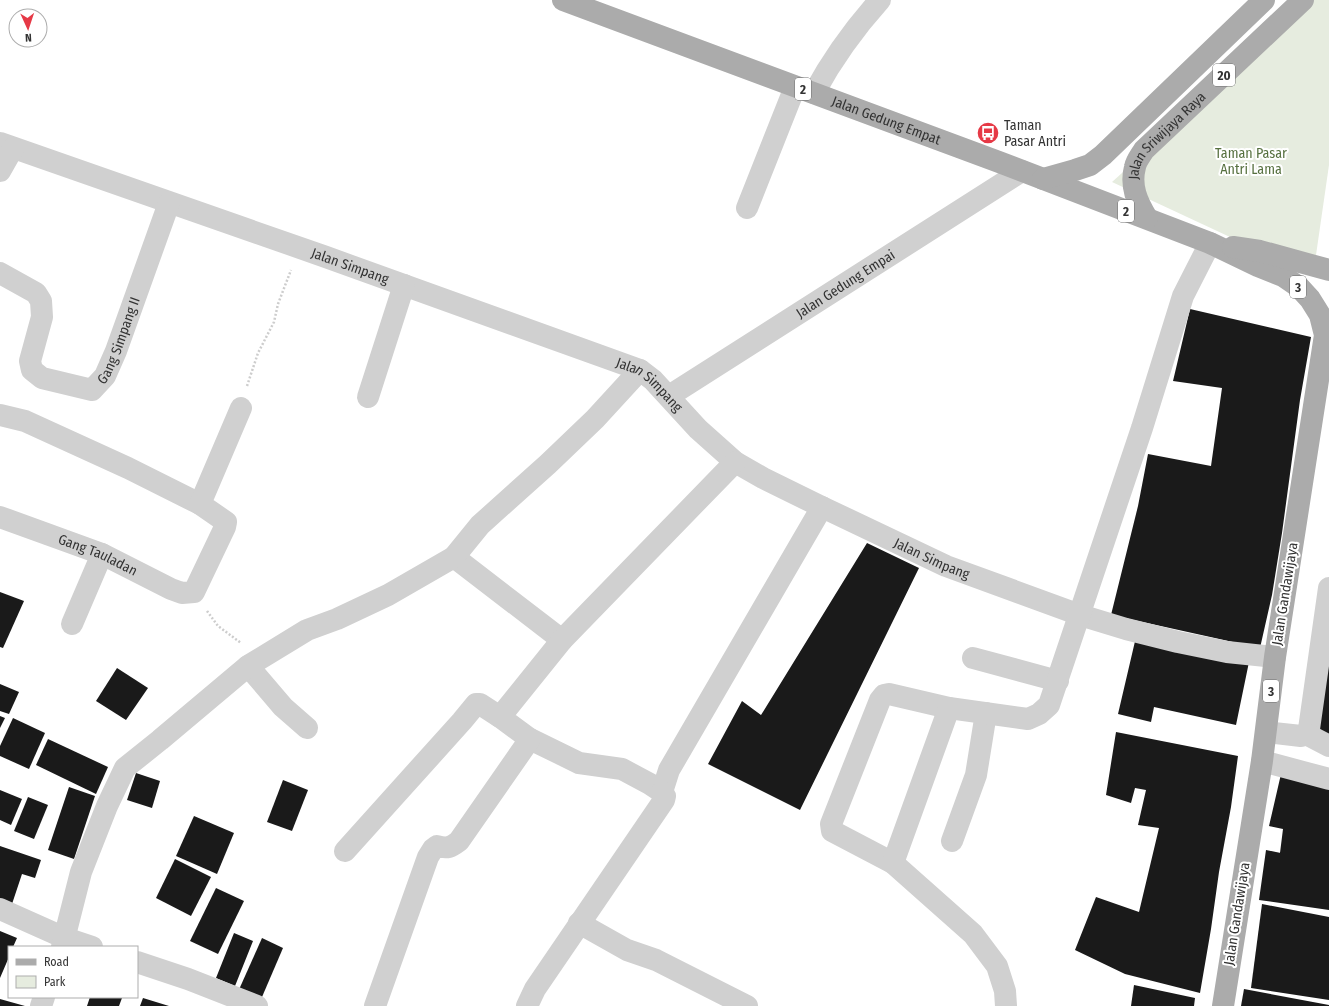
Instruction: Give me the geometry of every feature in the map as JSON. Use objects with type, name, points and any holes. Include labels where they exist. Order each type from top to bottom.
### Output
[{"type":"main road","name":"Jalan Gedung Empat","points":[[563,0],[1043,178],[1210,243]]},
{"type":"main road","name":"Jalan Sriwijaya Raya","points":[[1043,178],[1090,165],[1104,155],[1264,0]]},
{"type":"main road","name":"Jalan Sriwijaya Raya","points":[[1147,218],[1138,204],[1133,178],[1135,165],[1144,150],[1304,0]]},
{"type":"main road","points":[[1210,243],[1260,251],[1329,270]]},
{"type":"main road","name":"Jalan Gandawijaya","points":[[1210,243],[1282,276],[1299,287],[1310,299],[1320,315],[1325,335],[1324,381],[1275,657],[1262,761],[1223,1006]]},
{"type":"street","points":[[747,208],[804,90],[831,63],[859,24],[880,0]]},
{"type":"street","points":[[0,171],[6,146]]},
{"type":"street","name":"Jalan Simpang","points":[[6,146],[297,247],[640,370],[653,380],[669,396],[693,424],[735,462],[822,507],[946,566],[1080,615],[1178,642],[1227,652],[1275,657]]},
{"type":"street","name":"Jalan Gedung Empai","points":[[669,396],[1022,171]]},
{"type":"street","name":"Gang Simpang II","points":[[0,273],[36,293],[41,300],[42,317],[30,361],[32,370],[42,378],[92,390],[105,376],[116,351],[169,203]]},
{"type":"street","points":[[1006,1006],[1005,991],[996,966],[973,934],[893,864],[832,831],[831,824],[880,700],[884,695],[889,694],[949,708],[1028,719],[1039,714],[1049,704],[1142,428],[1183,296],[1210,243]]},
{"type":"street","points":[[368,397],[404,285]]},
{"type":"street","points":[[63,942],[81,872],[107,806],[125,768],[254,662],[307,630],[337,619],[388,595],[454,557],[480,525],[579,434],[640,370]]},
{"type":"street","points":[[200,504],[241,408]]},
{"type":"street","points":[[0,416],[25,422],[128,468],[200,504],[226,522],[194,592]]},
{"type":"street","points":[[500,717],[562,640],[735,462]]},
{"type":"street","points":[[662,792],[668,770],[822,507]]},
{"type":"street","name":"Gang Tauladan","points":[[0,517],[102,554],[182,594],[194,592]]},
{"type":"street","points":[[72,624],[102,554]]},
{"type":"street","points":[[454,557],[562,640]]},
{"type":"street","points":[[1266,732],[1301,736],[1306,734],[1309,729],[1329,588]]},
{"type":"street","points":[[973,658],[1058,681]]},
{"type":"street","points":[[254,662],[283,708],[307,728]]},
{"type":"street","points":[[345,850],[457,727],[476,704],[480,704],[530,739],[579,764],[622,769],[662,792],[665,796],[664,800],[535,989],[527,1006]]},
{"type":"street","points":[[893,864],[949,708]]},
{"type":"street","points":[[952,841],[976,775],[986,713]]},
{"type":"street","points":[[1306,734],[1329,746]]},
{"type":"street","points":[[375,1006],[430,853],[437,846],[444,848],[451,847],[459,841],[530,739]]},
{"type":"street","points":[[1262,761],[1329,779]]},
{"type":"street","points":[[0,909],[63,942],[86,946]]},
{"type":"street","points":[[579,923],[627,950],[656,960],[747,1006]]},
{"type":"street","points":[[138,962],[188,979],[257,1006]]},
{"type":"path","points":[[241,408],[258,353],[274,322],[278,304],[290,272],[297,247]]},
{"type":"path","points":[[194,592],[218,626],[249,649],[254,662]]},
{"type":"green space","name":"Taman Pasar Antri Lama","points":[[1314,0],[1329,0],[1329,165],[1315,262],[1260,251],[1112,182]]},
{"type":"building","points":[[1190,309],[1311,337],[1300,400],[1272,595],[1260,648],[1111,615],[1138,506],[1148,454],[1211,466],[1222,388],[1173,381]]},
{"type":"building","points":[[867,543],[919,568],[800,810],[708,764],[742,701],[761,715]]},
{"type":"building","points":[[0,592],[24,601],[3,648],[0,647]]},
{"type":"building","points":[[1136,637],[1249,662],[1236,725],[1154,707],[1151,722],[1118,714]]},
{"type":"building","points":[[1329,638],[1329,736],[1313,733]]},
{"type":"building","points":[[117,668],[148,688],[126,720],[96,701]]},
{"type":"building","points":[[0,684],[19,692],[9,714],[0,711]]},
{"type":"building","points":[[0,716],[5,718],[0,728]]},
{"type":"building","points":[[13,718],[45,733],[29,769],[0,756],[0,746]]},
{"type":"building","points":[[1116,732],[1238,756],[1200,993],[1125,974],[1075,950],[1096,897],[1139,912],[1159,828],[1138,825],[1146,790],[1135,788],[1131,803],[1106,795]]},
{"type":"building","points":[[48,739],[108,767],[96,794],[36,765]]},
{"type":"building","points":[[136,773],[160,781],[152,808],[127,800]]},
{"type":"building","points":[[1281,774],[1329,788],[1329,910],[1259,900],[1266,850],[1280,853],[1283,829],[1269,826]]},
{"type":"building","points":[[283,780],[308,790],[292,831],[267,822]]},
{"type":"building","points":[[69,787],[95,796],[74,859],[48,850]]},
{"type":"building","points":[[0,790],[22,799],[11,825],[0,820]]},
{"type":"building","points":[[28,797],[48,805],[34,839],[14,831]]},
{"type":"building","points":[[194,816],[234,833],[217,874],[176,856]]},
{"type":"building","points":[[0,846],[41,860],[35,878],[22,874],[12,904],[0,900]]},
{"type":"building","points":[[175,859],[211,877],[191,916],[156,898]]},
{"type":"building","points":[[216,888],[244,901],[218,954],[190,941]]},
{"type":"building","points":[[1262,904],[1329,917],[1329,1000],[1251,988]]},
{"type":"building","points":[[0,931],[17,938],[13,946],[8,946],[8,959],[0,978]]},
{"type":"building","points":[[234,933],[253,941],[235,986],[216,978]]},
{"type":"building","points":[[262,938],[283,948],[259,1004],[237,994]]},
{"type":"building","points":[[1134,985],[1195,998],[1194,1006],[1131,1006]]},
{"type":"building","points":[[1244,989],[1329,1005],[1329,1006],[1241,1006]]},
{"type":"building","points":[[90,998],[122,998],[119,1006],[87,1006]]},
{"type":"building","points":[[143,998],[169,1006],[140,1006]]},
{"type":"building","points":[[0,999],[25,1006],[0,1006]]},
{"type":"place","name":"Taman Pasar Antri","points":[[988,133]]}]
